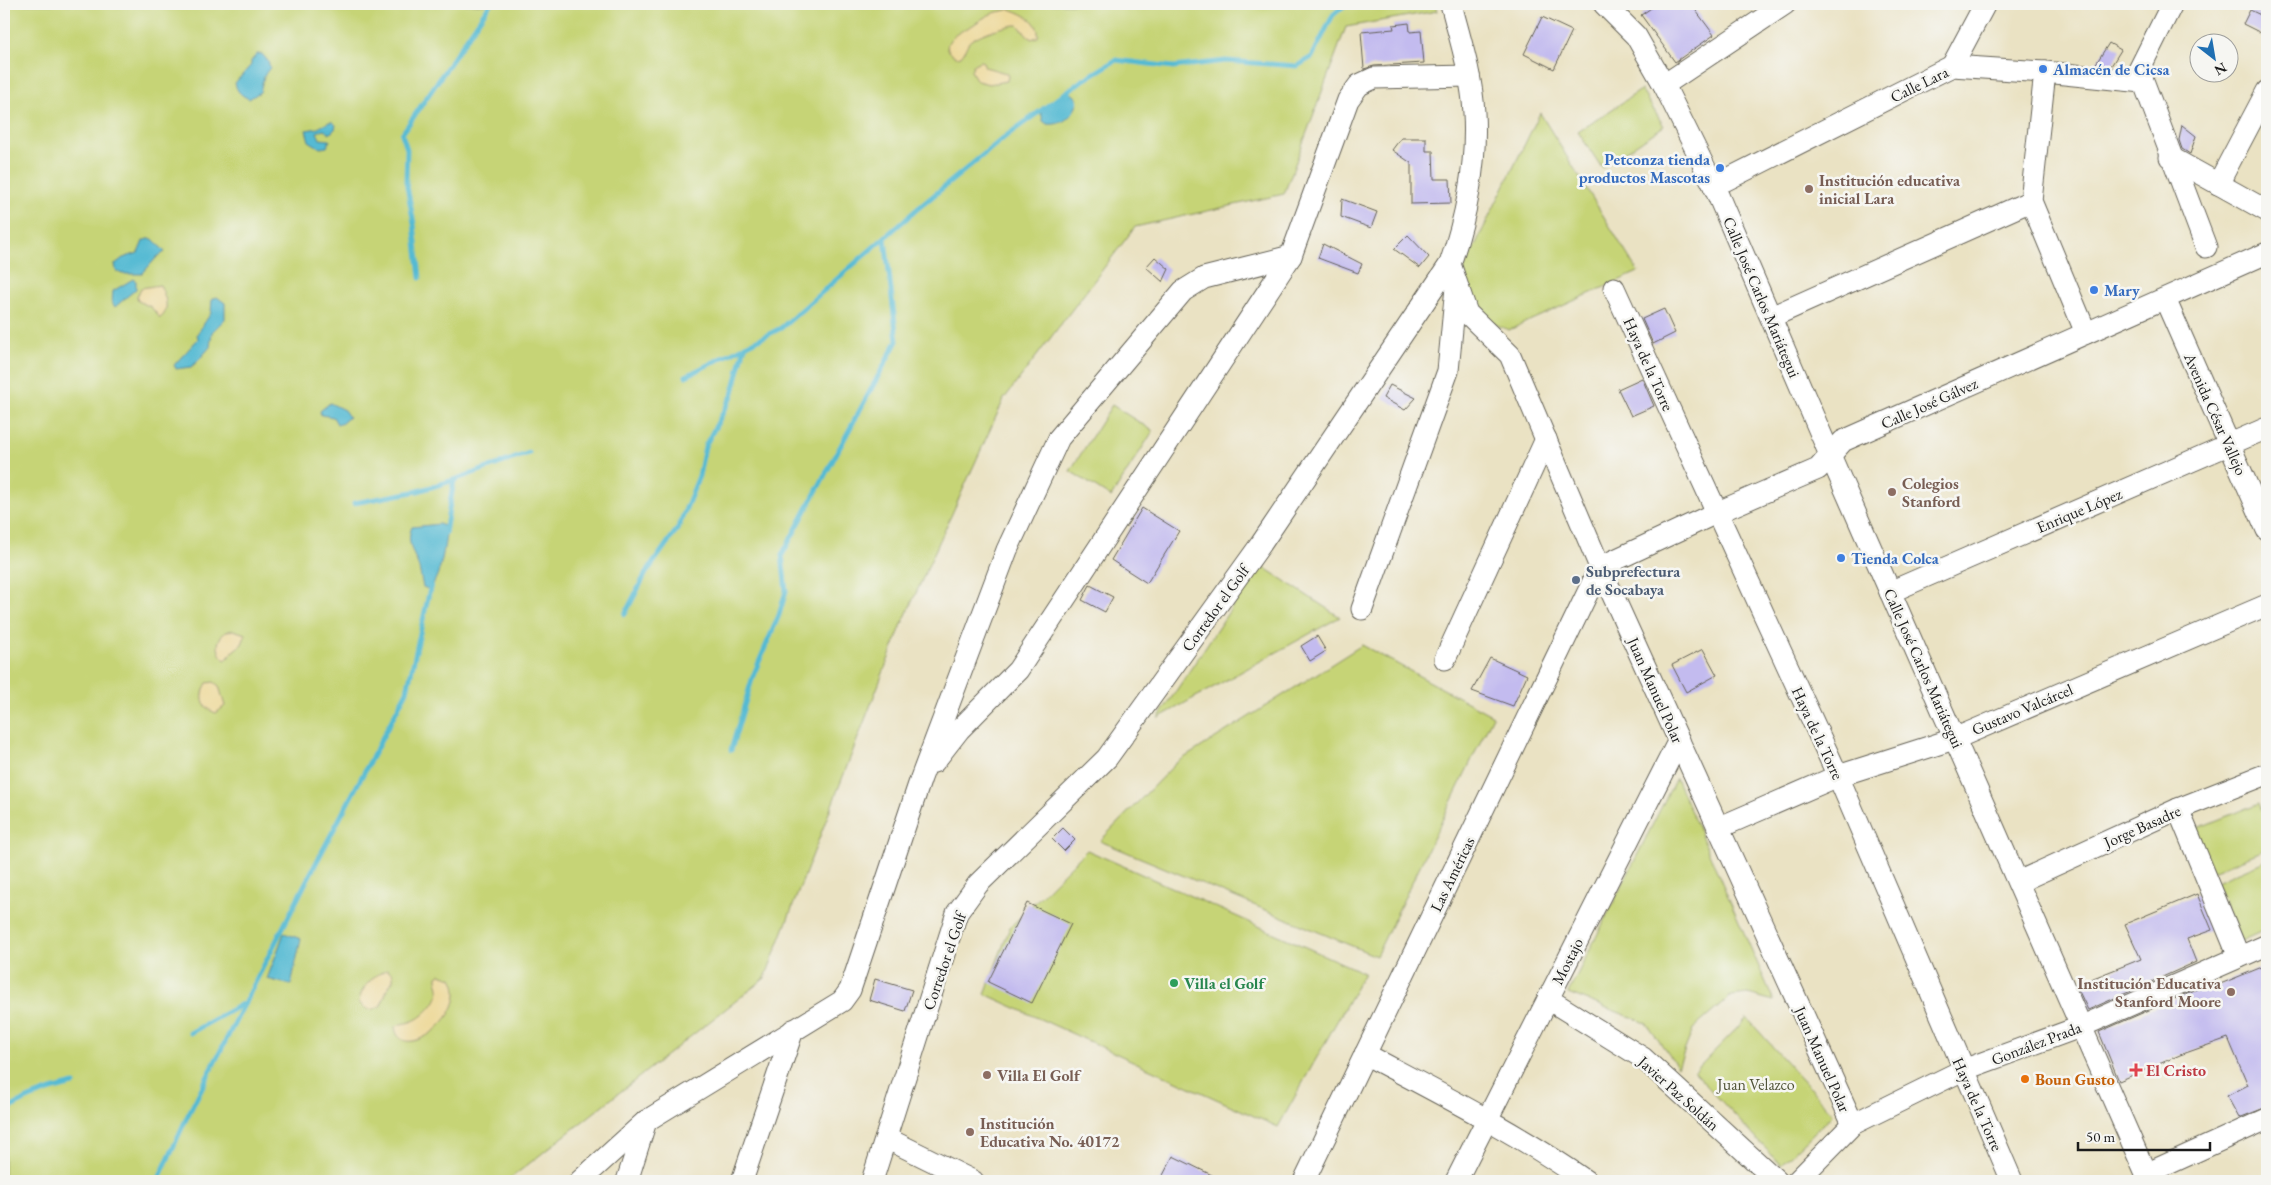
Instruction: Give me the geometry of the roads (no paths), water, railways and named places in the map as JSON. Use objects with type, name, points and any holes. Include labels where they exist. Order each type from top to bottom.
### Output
[{"type":"street","name":"Corredor el Golf","points":[[872,1181],[957,914],[978,884],[1107,758],[1453,273],[1471,178],[1474,113],[1469,76],[1451,4]]},
{"type":"street","name":"Calle José Carlos Mariátegui","points":[[1604,4],[1636,36],[1664,85],[1714,186],[2080,1027],[2148,1178]]},
{"type":"street","points":[[1664,85],[1785,4]]},
{"type":"street","points":[[1952,66],[1985,4]]},
{"type":"street","points":[[2172,4],[2139,70],[2170,157],[2206,247]]},
{"type":"street","name":"Calle Lara","points":[[1714,186],[1952,66],[2045,72],[2143,82]]},
{"type":"street","points":[[2045,72],[2031,201],[2086,333]]},
{"type":"street","points":[[921,778],[959,730],[1018,670],[1291,256],[1348,100],[1359,85],[1374,78],[1469,76]]},
{"type":"street","points":[[2218,184],[2267,91]]},
{"type":"street","points":[[2170,157],[2267,211]]},
{"type":"street","points":[[1771,317],[2031,201]]},
{"type":"street","name":"Calle José Gálvez","points":[[1600,567],[1818,468],[1843,441],[2267,253]]},
{"type":"street","points":[[580,1181],[646,1121],[842,1001],[850,990],[921,778],[1006,550],[1059,438],[1183,291],[1204,278],[1291,256]]},
{"type":"street","points":[[1362,609],[1448,371],[1453,273]]},
{"type":"street","name":"Juan Manuel Polar","points":[[1453,273],[1468,313],[1510,355],[1600,567],[1853,1124]]},
{"type":"street","name":"Haya de la Torre","points":[[1614,288],[1838,776],[2012,1181]]},
{"type":"street","name":"Avenida César Vallejo","points":[[2165,299],[2267,530]]},
{"type":"street","name":"Enrique López","points":[[1890,592],[2267,428]]},
{"type":"street","points":[[1445,659],[1546,439]]},
{"type":"street","name":"Las Américas","points":[[1304,1181],[1600,567]]},
{"type":"street","name":"Gustavo Valcárcel","points":[[1718,828],[1838,776],[1954,738],[2267,605]]},
{"type":"street","name":"Mostajo","points":[[1456,1181],[1679,740]]},
{"type":"street","name":"Jorge Basadre","points":[[2018,882],[2178,809],[2267,774]]},
{"type":"street","points":[[2178,809],[2239,957]]},
{"type":"street","name":"González Prada","points":[[1797,1181],[1853,1124],[1963,1070],[2080,1027],[2267,945]]},
{"type":"street","name":"Javier Paz Soldán","points":[[1548,999],[1643,1058],[1777,1181]]},
{"type":"street","points":[[742,1181],[792,1030]]},
{"type":"street","points":[[1365,1054],[1487,1120],[1556,1160],[1586,1181]]},
{"type":"street","points":[[2148,1178],[2267,1119]]},
{"type":"street","points":[[627,1181],[646,1121]]},
{"type":"street","points":[[886,1138],[973,1181]]},
{"type":"water","points":[[257,54],[262,54],[268,61],[270,68],[264,76],[260,92],[249,99],[240,93],[235,83],[251,65],[251,61]]},
{"type":"water","points":[[1069,91],[1076,97],[1078,102],[1070,116],[1063,122],[1053,124],[1047,124],[1043,121],[1041,112]]},
{"type":"water","points":[[333,122],[336,125],[330,134],[324,130],[317,132],[320,139],[330,140],[327,147],[320,148],[309,141],[306,130],[318,128]]},
{"type":"water","points":[[153,239],[165,252],[157,257],[142,274],[122,274],[116,271],[115,264],[123,258],[138,253],[143,241]]},
{"type":"water","points":[[133,279],[136,281],[136,289],[115,307],[112,303],[113,291]]},
{"type":"water","points":[[217,297],[225,303],[225,319],[212,332],[210,347],[191,367],[176,369],[174,365],[198,339],[197,334],[211,313],[212,299]]},
{"type":"water","points":[[330,403],[344,410],[349,417],[341,424],[337,424],[333,417],[321,415],[320,411]]},
{"type":"water","points":[[439,524],[447,527],[446,535],[440,567],[430,590],[423,587],[418,565],[410,545],[410,531],[412,527]]},
{"type":"water","points":[[284,933],[301,939],[291,985],[267,979]]},
{"type":"waterway","points":[[420,278],[414,224],[406,181],[407,149],[402,134],[490,4]]},
{"type":"waterway","points":[[686,376],[781,328],[916,210],[1006,136],[1080,82],[1116,60],[1173,67],[1226,61],[1297,66],[1312,57],[1333,15],[1346,4]]},
{"type":"waterway","points":[[731,750],[753,676],[779,615],[786,591],[782,555],[897,341],[885,238]]},
{"type":"waterway","points":[[625,614],[646,573],[678,528],[699,476],[705,446],[732,396],[745,346]]},
{"type":"waterway","points":[[354,503],[418,491],[529,453]]},
{"type":"waterway","points":[[445,533],[454,480]]},
{"type":"waterway","points":[[158,1181],[186,1119],[305,884],[407,691],[431,584]]},
{"type":"waterway","points":[[190,1033],[244,1003]]},
{"type":"waterway","points":[[4,1112],[38,1095],[74,1084]]},
{"type":"place","name":"Almacén de Cicsa","points":[[2043,69]]},
{"type":"place","name":"Petconza tienda productos Mascotas","points":[[1720,168]]},
{"type":"place","name":"Institución educativa inicial Lara","points":[[1809,189]]},
{"type":"place","name":"Mary","points":[[2094,290]]},
{"type":"place","name":"Colegios Stanford","points":[[1892,492]]},
{"type":"place","name":"Tienda Colca","points":[[1841,558]]},
{"type":"place","name":"Subprefectura de Socabaya","points":[[1576,580]]},
{"type":"place","name":"Villa el Golf","points":[[1174,983]]},
{"type":"place","name":"Institución Educativa Stanford Moore","points":[[2231,992]]},
{"type":"place","name":"El Cristo","points":[[2136,1070]]},
{"type":"place","name":"Villa El Golf","points":[[987,1075]]},
{"type":"place","name":"Boun Gusto","points":[[2025,1079]]},
{"type":"place","name":"Institución Educativa No. 40172","points":[[970,1132]]},
{"type":"park label","name":"Juan Velazco","points":[[1756,1084]]}]
